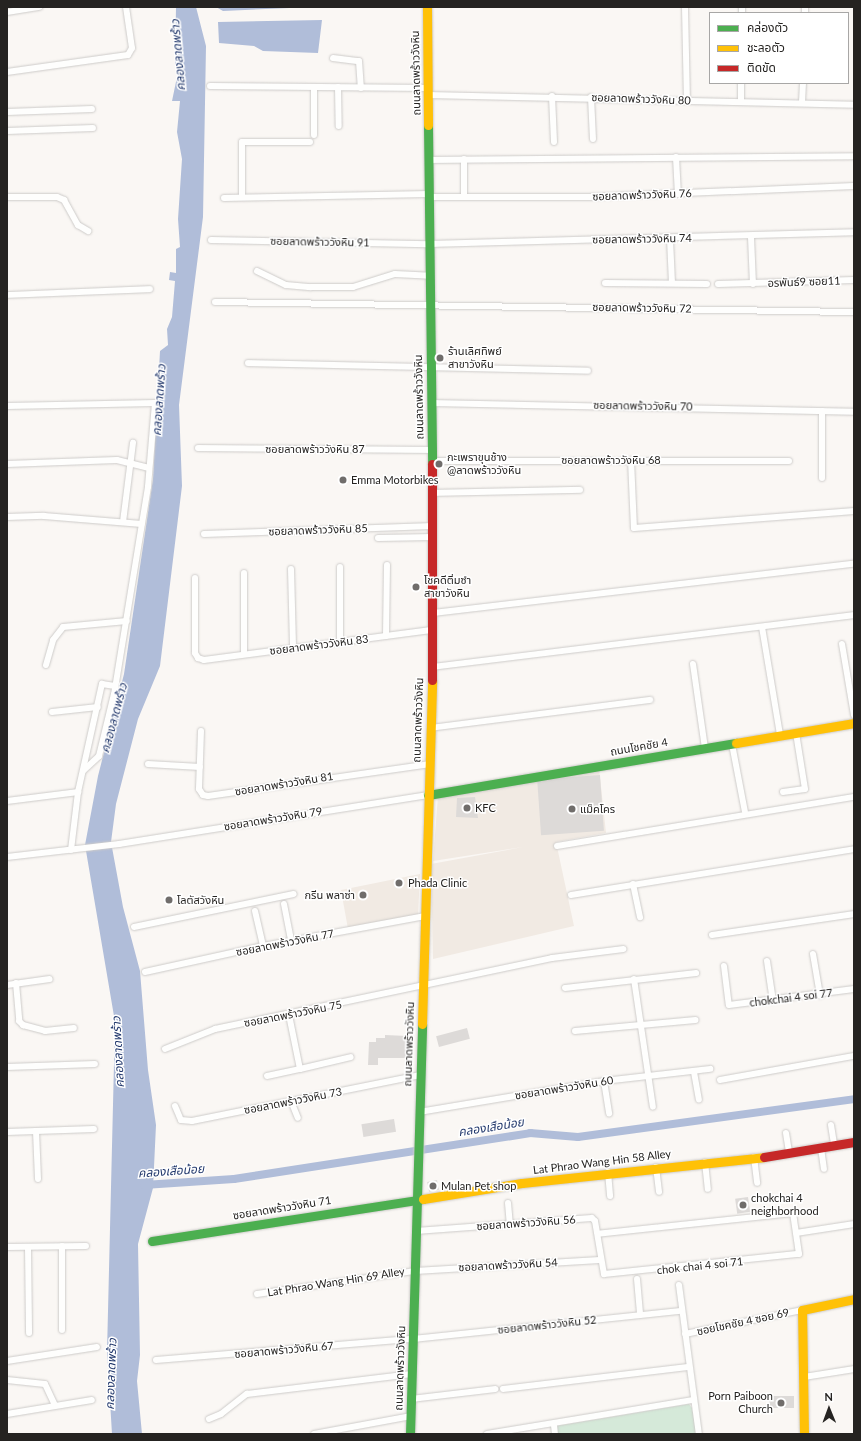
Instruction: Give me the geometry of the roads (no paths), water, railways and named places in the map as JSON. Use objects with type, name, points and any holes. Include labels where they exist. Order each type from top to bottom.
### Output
[{"type":"main road","name":"ถนนลาดพร้าววังหิน","points":[[410,1434],[434,612],[427,7]]},
{"type":"main road","name":"ถนนโชคชัย 4","points":[[428,795],[854,723]]},
{"type":"main road","name":"Lat Phrao Wang Hin 58 Alley","points":[[417,1198],[608,1172],[754,1157],[854,1142]]},
{"type":"main road","name":"ซอยลาดพร้าววังหิน 71","points":[[152,1241],[417,1198]]},
{"type":"main road","points":[[804,1434],[802,1310],[854,1299]]},
{"type":"street","points":[[7,12],[40,7]]},
{"type":"street","points":[[7,72],[128,55],[132,48],[126,7]]},
{"type":"street","points":[[685,7],[687,100]]},
{"type":"street","points":[[333,58],[359,61],[361,88]]},
{"type":"street","points":[[741,84],[741,101]]},
{"type":"street","points":[[802,102],[803,84]]},
{"type":"street","name":"ซอยลาดพร้าววังหิน 80","points":[[210,86],[338,87],[552,96],[802,102],[854,105]]},
{"type":"street","points":[[314,87],[314,135]]},
{"type":"street","points":[[338,87],[338,126]]},
{"type":"street","points":[[552,96],[554,142]]},
{"type":"street","points":[[591,97],[593,140]]},
{"type":"street","points":[[7,112],[92,108]]},
{"type":"street","points":[[7,130],[93,128]]},
{"type":"street","points":[[242,197],[242,142],[310,142]]},
{"type":"street","points":[[429,160],[854,156]]},
{"type":"street","points":[[676,157],[678,194]]},
{"type":"street","points":[[464,159],[464,197]]},
{"type":"street","name":"ซอยลาดพร้าววังหิน 76","points":[[224,198],[678,194],[854,186]]},
{"type":"street","points":[[7,197],[57,197],[64,200],[78,225],[88,231]]},
{"type":"street","name":"ซอยลาดพร้าววังหิน 74","points":[[429,244],[751,237],[854,232]]},
{"type":"street","points":[[751,237],[753,284]]},
{"type":"street","points":[[670,239],[672,283]]},
{"type":"street","name":"ซอยลาดพร้าววังหิน 91","points":[[211,240],[429,244]]},
{"type":"street","points":[[257,271],[286,285],[311,287],[353,287],[395,274],[430,276]]},
{"type":"street","name":"อรพันธ์9 ซอย11","points":[[718,284],[854,280]]},
{"type":"street","points":[[605,283],[707,284]]},
{"type":"street","points":[[7,295],[150,289]]},
{"type":"street","name":"ซอยลาดพร้าววังหิน 72","points":[[215,302],[430,304],[854,312]]},
{"type":"street","points":[[248,363],[588,371]]},
{"type":"street","points":[[7,406],[155,403],[142,524],[115,686],[99,756],[84,770]]},
{"type":"street","name":"ซอยลาดพร้าววังหิน 70","points":[[431,403],[854,412]]},
{"type":"street","points":[[822,411],[822,478]]},
{"type":"street","points":[[123,522],[133,443]]},
{"type":"street","name":"ซอยลาดพร้าววังหิน 87","points":[[198,448],[432,450]]},
{"type":"street","points":[[632,460],[634,528],[854,511]]},
{"type":"street","points":[[7,464],[130,461],[148,468]]},
{"type":"street","name":"ซอยลาดพร้าววังหิน 68","points":[[432,461],[790,461]]},
{"type":"street","points":[[432,493],[580,490]]},
{"type":"street","points":[[7,517],[44,516],[142,524]]},
{"type":"street","name":"ซอยลาดพร้าววังหิน 85","points":[[204,534],[433,526]]},
{"type":"street","points":[[378,538],[433,537]]},
{"type":"street","points":[[434,612],[854,564]]},
{"type":"street","points":[[386,636],[387,565]]},
{"type":"street","points":[[340,567],[340,642]]},
{"type":"street","points":[[291,570],[293,648]]},
{"type":"street","points":[[244,573],[244,654]]},
{"type":"street","name":"ซอยลาดพร้าววังหิน 83","points":[[195,578],[195,653],[198,658],[204,660],[433,630]]},
{"type":"street","points":[[432,667],[762,628],[854,615]]},
{"type":"street","points":[[46,666],[53,640],[63,627],[127,621]]},
{"type":"street","points":[[762,628],[780,735]]},
{"type":"street","points":[[842,644],[854,715]]},
{"type":"street","points":[[693,664],[705,748]]},
{"type":"street","points":[[71,850],[78,792],[102,684],[115,686]]},
{"type":"street","points":[[430,728],[650,700]]},
{"type":"street","points":[[52,712],[98,707]]},
{"type":"street","name":"ซอยลาดพร้าววังหิน 81","points":[[201,731],[200,789],[203,795],[208,796],[429,764]]},
{"type":"street","points":[[783,792],[805,789],[796,733]]},
{"type":"street","points":[[732,744],[745,812]]},
{"type":"street","points":[[148,764],[200,767]]},
{"type":"street","points":[[7,801],[78,792]]},
{"type":"street","name":"ซอยลาดพร้าววังหิน 79","points":[[7,857],[118,844],[428,795]]},
{"type":"street","points":[[557,846],[745,812],[854,797]]},
{"type":"street","points":[[571,895],[854,849]]},
{"type":"street","points":[[633,884],[640,917]]},
{"type":"street","points":[[134,927],[294,894]]},
{"type":"street","points":[[284,904],[291,941]]},
{"type":"street","points":[[255,911],[263,946]]},
{"type":"street","points":[[712,935],[854,914]]},
{"type":"street","name":"ซอยลาดพร้าววังหิน 77","points":[[146,972],[263,946],[425,916]]},
{"type":"street","name":"ซอยลาดพร้าววังหิน 75","points":[[165,1049],[215,1029],[423,987],[552,958],[623,949]]},
{"type":"street","points":[[813,954],[820,995]]},
{"type":"street","points":[[767,962],[774,1001]]},
{"type":"street","name":"chokchai 4 soi 77","points":[[724,966],[729,1005],[774,1001],[854,989]]},
{"type":"street","points":[[565,988],[696,972]]},
{"type":"street","points":[[7,985],[50,979]]},
{"type":"street","points":[[634,979],[653,1107]]},
{"type":"street","points":[[16,984],[19,1021],[23,1025],[45,1031],[74,1028]]},
{"type":"street","points":[[289,1015],[300,1069]]},
{"type":"street","points":[[575,1031],[695,1020]]},
{"type":"street","points":[[720,1080],[854,1056]]},
{"type":"street","points":[[267,1076],[351,1057]]},
{"type":"street","points":[[7,1067],[96,1064]]},
{"type":"street","name":"ซอยลาดพร้าววังหิน 60","points":[[419,1112],[604,1082],[710,1069]]},
{"type":"street","points":[[694,1072],[699,1100]]},
{"type":"street","name":"ซอยลาดพร้าววังหิน 73","points":[[175,1106],[181,1120],[192,1121],[420,1075]]},
{"type":"street","points":[[604,1082],[609,1114]]},
{"type":"street","points":[[291,1101],[298,1118]]},
{"type":"street","points":[[831,1125],[834,1145]]},
{"type":"street","points":[[7,1132],[94,1129]]},
{"type":"street","points":[[36,1131],[38,1179]]},
{"type":"street","points":[[786,1133],[789,1152]]},
{"type":"street","points":[[821,1148],[824,1169]]},
{"type":"street","points":[[754,1157],[757,1183]]},
{"type":"street","points":[[705,1162],[708,1189]]},
{"type":"street","points":[[656,1167],[659,1192]]},
{"type":"street","points":[[608,1172],[610,1196]]},
{"type":"street","points":[[508,1203],[510,1224]]},
{"type":"street","points":[[598,1234],[793,1213],[796,1233],[854,1224]]},
{"type":"street","name":"ซอยลาดพร้าววังหิน 56","points":[[416,1231],[592,1218],[598,1234],[600,1260],[604,1274]]},
{"type":"street","name":"chok chai 4 soi 71","points":[[604,1274],[796,1255],[799,1254],[796,1233]]},
{"type":"street","points":[[62,1246],[62,1330]]},
{"type":"street","points":[[7,1247],[86,1246]]},
{"type":"street","points":[[28,1247],[29,1333]]},
{"type":"street","name":"ซอยลาดพร้าววังหิน 54","points":[[415,1271],[600,1260]]},
{"type":"street","name":"Lat Phrao Wang Hin 69 Alley","points":[[257,1294],[415,1271]]},
{"type":"street","points":[[637,1279],[640,1315]]},
{"type":"street","points":[[679,1286],[688,1367],[699,1434]]},
{"type":"street","name":"ซอยโชคชัย 4 ซอย 69","points":[[685,1334],[802,1310]]},
{"type":"street","name":"ซอยลาดพร้าววังหิน 52","points":[[413,1339],[681,1311]]},
{"type":"street","name":"ซอยลาดพร้าววังหิน 67","points":[[156,1360],[413,1339]]},
{"type":"street","points":[[7,1361],[97,1347]]},
{"type":"street","points":[[503,1388],[688,1367]]},
{"type":"street","points":[[804,1377],[854,1369]]},
{"type":"street","points":[[209,1418],[222,1414],[247,1394],[412,1374]]},
{"type":"street","points":[[7,1380],[45,1384],[55,1405]]},
{"type":"street","points":[[411,1399],[495,1389]]},
{"type":"street","points":[[7,1414],[92,1400]]},
{"type":"street","points":[[487,1434],[694,1400]]},
{"type":"street","points":[[314,1434],[410,1416]]},
{"type":"street","points":[[554,1424],[555,1434]]},
{"type":"water","name":"คลองลาดพร้าว","points":[[176,7],[196,7],[206,46],[203,217],[179,405],[182,486],[160,666],[138,719],[116,804],[111,842],[123,907],[140,971],[148,1070],[156,1125],[153,1188],[138,1244],[140,1355],[137,1381],[142,1434],[112,1434],[107,1352],[115,1022],[85,845],[98,776],[124,674],[153,479],[160,351],[168,345],[167,329],[172,317],[175,281],[169,280],[170,272],[176,273],[176,249],[180,247],[178,219],[182,159],[177,132],[180,101],[172,101],[177,77],[180,77],[180,65],[175,65]]},
{"type":"water","points":[[216,7],[313,7],[223,11]]},
{"type":"water","points":[[322,20],[318,53],[263,51],[254,46],[219,43],[218,22]]},
{"type":"waterway","name":"คลองเสือน้อย","points":[[144,1185],[234,1179],[530,1133],[578,1137],[854,1099]]},
{"type":"place","name":"ร้านเลิศทิพย์ สาขาวังหิน","points":[[440,358]]},
{"type":"place","name":"กะเพราขุนช้าง @ลาดพร้าววังหิน","points":[[439,464]]},
{"type":"place","name":"Emma Motorbikes","points":[[343,480]]},
{"type":"place","name":"โชคดีติ่มซำ สาขาวังหิน","points":[[416,587]]},
{"type":"place","name":"KFC","points":[[467,808]]},
{"type":"place","name":"แม็คโคร","points":[[572,809]]},
{"type":"place","name":"Phada Clinic","points":[[399,883]]},
{"type":"place","name":"กรีน พลาซ่า","points":[[363,895]]},
{"type":"place","name":"โลตัสวังหิน","points":[[169,900]]},
{"type":"place","name":"Mulan Pet shop","points":[[433,1186]]},
{"type":"place","name":"chokchai 4 neighborhood","points":[[743,1205]]},
{"type":"place","name":"Porn Paiboon Church","points":[[781,1403]]}]
